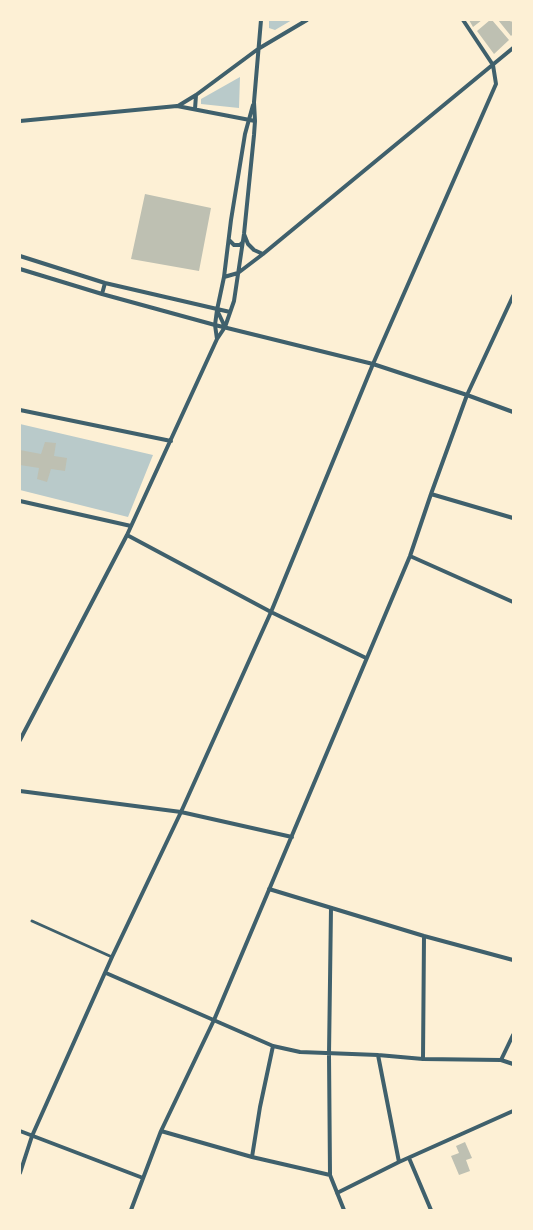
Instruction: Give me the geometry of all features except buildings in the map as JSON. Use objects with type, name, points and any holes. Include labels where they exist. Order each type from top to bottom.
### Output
[{"type":"street","points":[[20,740],[127,535],[217,339],[225,327],[230,312],[238,273],[244,234],[255,121],[254,102],[261,20]]},
{"type":"street","points":[[177,106],[196,95],[258,48],[307,20]]},
{"type":"street","points":[[20,1173],[32,1136],[112,957],[181,812],[271,612],[373,364],[496,84],[493,65],[463,20]]},
{"type":"street","points":[[224,277],[238,273],[263,254],[513,48]]},
{"type":"street","points":[[195,109],[196,95]]},
{"type":"street","points":[[217,339],[214,325],[224,277],[228,240],[248,120],[254,102]]},
{"type":"street","points":[[20,121],[177,106],[255,121]]},
{"type":"street","points":[[244,234],[248,244],[254,250],[263,254]]},
{"type":"street","points":[[228,240],[234,245],[240,245],[242,243]]},
{"type":"street","points":[[20,256],[105,282],[230,312]]},
{"type":"street","points":[[20,269],[102,294],[214,325],[373,364],[513,412]]},
{"type":"street","points":[[102,294],[105,282]]},
{"type":"street","points":[[130,1210],[161,1131],[214,1020],[268,889],[292,837],[410,556],[467,395],[511,307],[513,296]]},
{"type":"street","points":[[217,310],[225,327]]},
{"type":"street","points":[[20,410],[170,441]]},
{"type":"street","points":[[431,494],[513,518]]},
{"type":"street","points":[[20,501],[131,526]]},
{"type":"street","points":[[127,535],[271,612],[366,658]]},
{"type":"street","points":[[410,556],[513,602]]},
{"type":"street","points":[[20,791],[181,812],[292,837]]},
{"type":"street","points":[[268,889],[424,936],[513,960]]},
{"type":"street","points":[[331,908],[330,1175],[344,1210]]},
{"type":"street","points":[[423,1059],[424,936]]},
{"type":"street","points":[[106,973],[273,1046],[300,1052],[378,1055],[423,1059],[501,1060],[513,1064]]},
{"type":"street","points":[[501,1060],[513,1035]]},
{"type":"street","points":[[252,1157],[260,1107],[273,1046]]},
{"type":"street","points":[[378,1055],[399,1162]]},
{"type":"street","points":[[337,1193],[399,1162],[513,1111]]},
{"type":"street","points":[[20,1131],[143,1178]]},
{"type":"street","points":[[161,1131],[252,1157],[330,1175]]},
{"type":"street","points":[[409,1158],[431,1210]]},
{"type":"lane","points":[[32,922],[112,957]]},
{"type":"shaded area","points":[[269,20],[292,20],[275,30],[269,28]]},
{"type":"shaded area","points":[[240,77],[239,108],[201,104],[201,99]]},
{"type":"shaded area","points":[[20,424],[153,455],[128,517],[20,490]]}]
